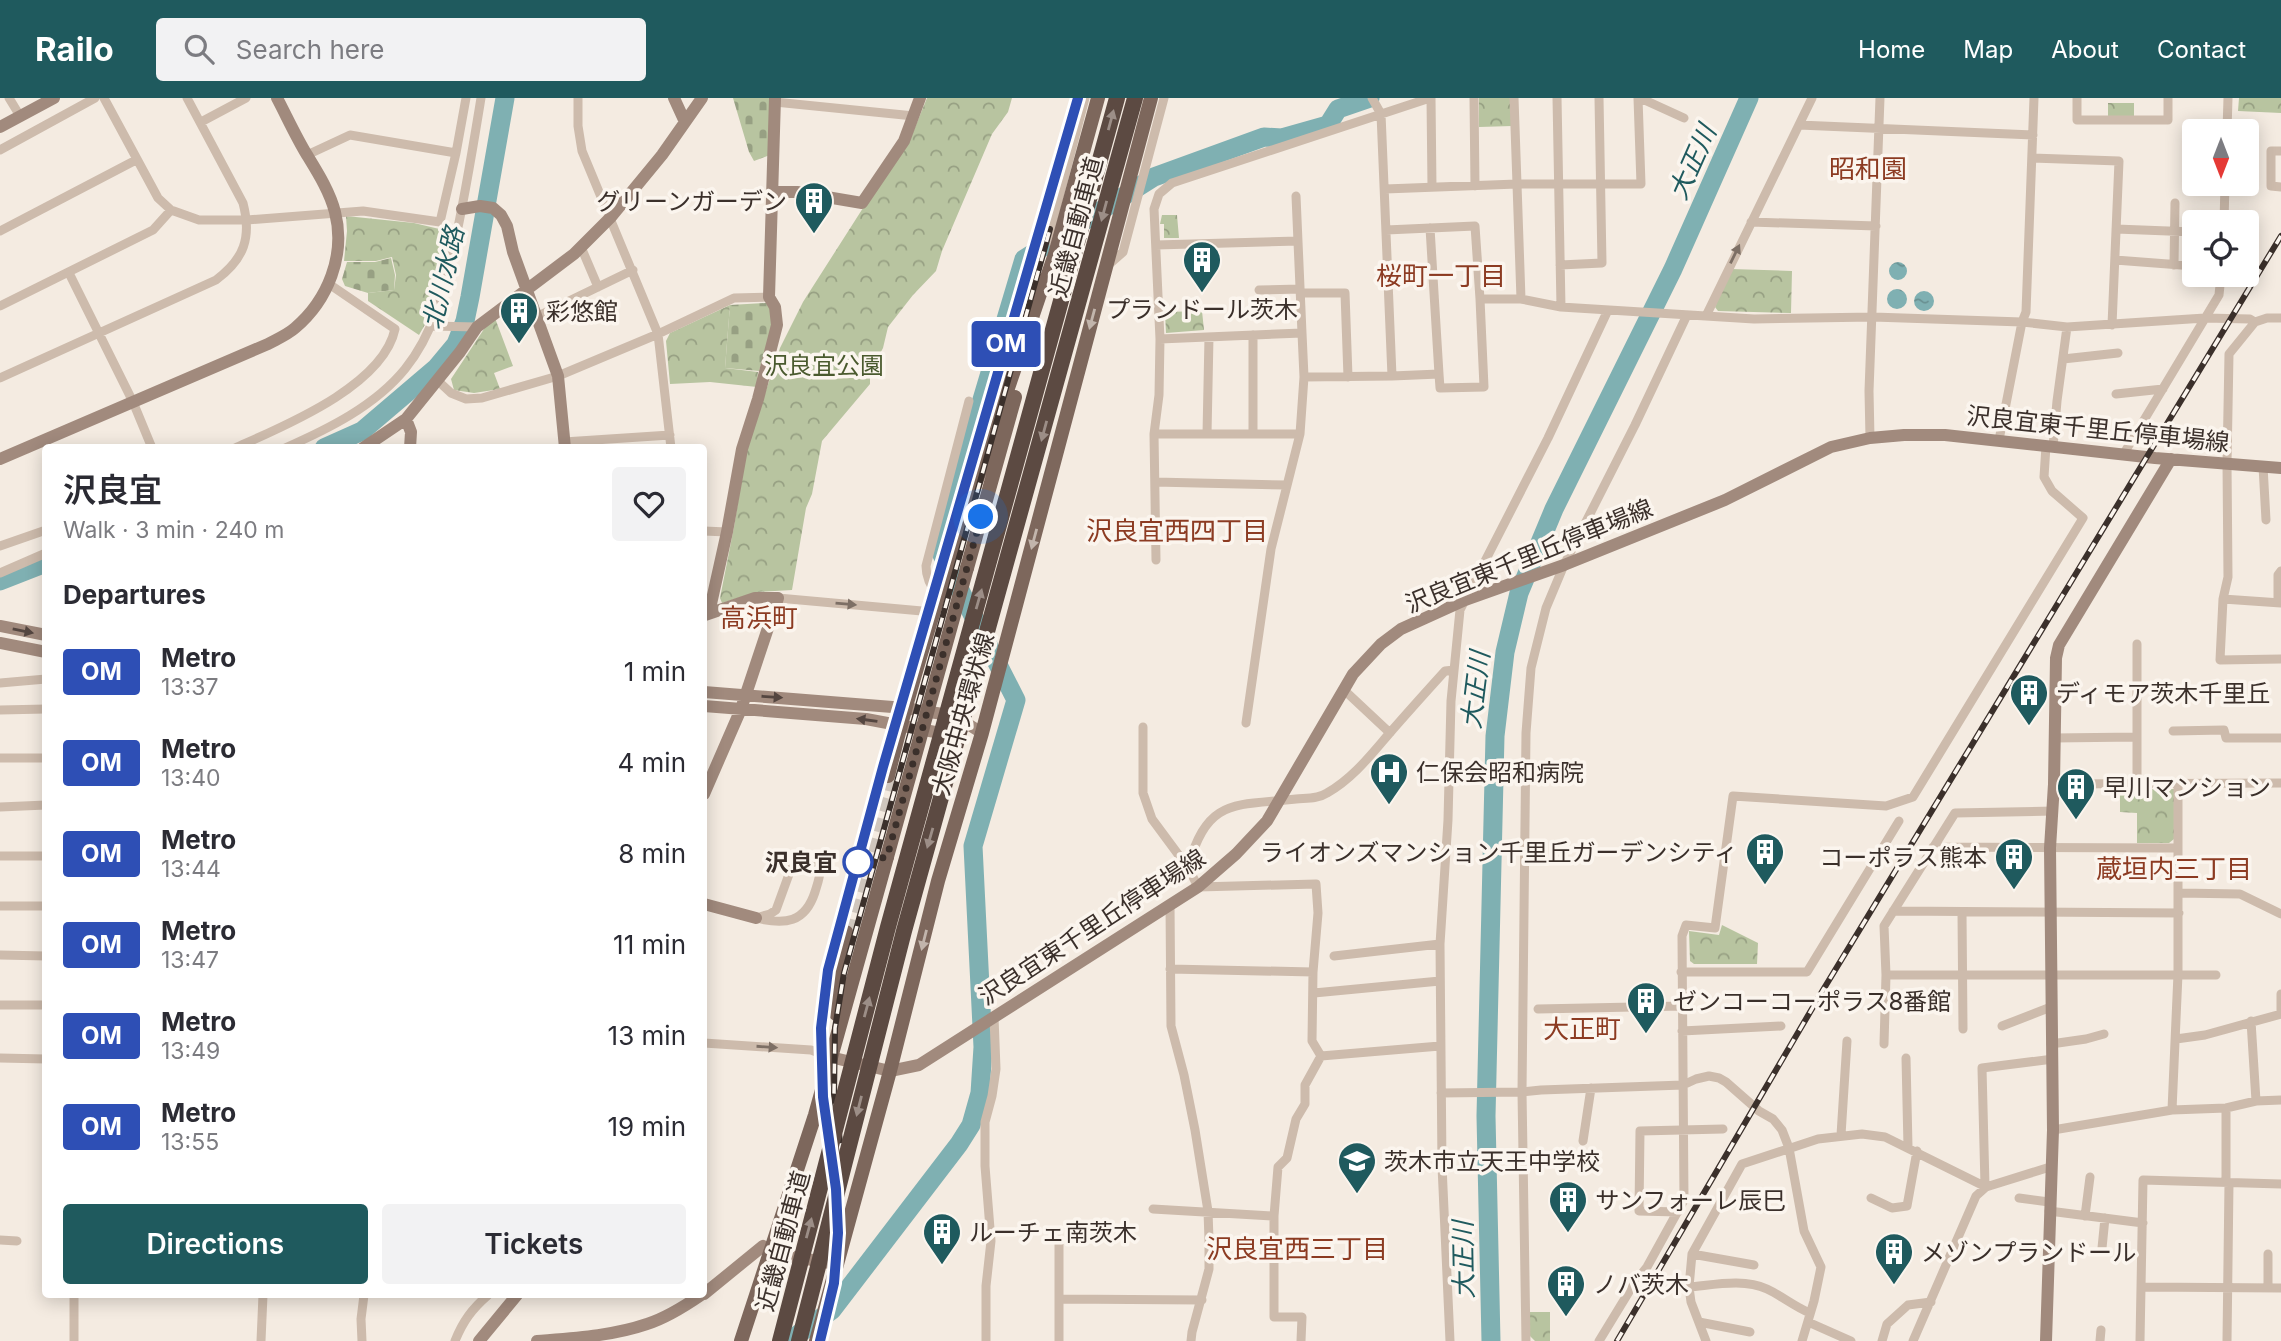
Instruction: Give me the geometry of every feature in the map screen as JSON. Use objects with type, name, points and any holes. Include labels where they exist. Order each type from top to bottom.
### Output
[{"type":"highway","name":"近畿自動車道","points":[[780,1341],[888,927],[1117,98]]},
{"type":"highway","name":"近畿自動車道","points":[[799,1341],[904,931],[1135,98]]},
{"type":"main road","name":"大阪中央環状線","points":[[741,1341],[808,1138],[1045,279],[1055,254],[1098,98]]},
{"type":"main road","name":"大阪中央環状線","points":[[816,1341],[1151,98]]},
{"type":"main road","points":[[888,776],[938,596],[1045,279]]},
{"type":"main road","points":[[832,1050],[840,962],[846,932]]},
{"type":"street","points":[[9,98],[20,116]]},
{"type":"street","points":[[0,127],[54,98]]},
{"type":"street","points":[[0,150],[96,98]]},
{"type":"street","points":[[104,98],[136,160],[159,198],[171,210],[199,220],[247,220],[363,211],[440,222],[466,98]]},
{"type":"street","points":[[0,378],[216,280],[232,268],[242,254],[247,220],[243,203],[187,98]]},
{"type":"street","points":[[201,122],[246,98]]},
{"type":"street","points":[[0,459],[268,344],[293,330],[311,313],[329,284],[335,267],[338,248],[335,213],[320,177],[276,98]]},
{"type":"street","points":[[302,444],[350,415],[378,394],[404,370],[427,336],[443,295],[463,209],[481,98]]},
{"type":"street","points":[[578,98],[578,126],[582,151],[658,334],[671,444]]},
{"type":"street","points":[[674,98],[685,122]]},
{"type":"street","points":[[370,444],[406,419],[477,327],[581,247],[611,217],[662,155],[702,98]]},
{"type":"street","points":[[774,192],[797,192],[862,203],[904,141],[920,98]]},
{"type":"street","points":[[1055,254],[1052,224],[1084,98]]},
{"type":"street","points":[[1106,268],[1123,252],[1164,98]]},
{"type":"street","points":[[1372,98],[1381,114],[1392,376]]},
{"type":"street","points":[[1156,561],[1154,434],[1159,395],[1160,339],[1154,209],[1159,194],[1171,183],[1430,98],[1433,187]]},
{"type":"street","points":[[1474,98],[1475,186]]},
{"type":"street","points":[[1514,98],[1521,299]]},
{"type":"street","points":[[1557,98],[1561,307]]},
{"type":"street","points":[[1560,265],[1602,263],[1599,98]]},
{"type":"street","points":[[1385,189],[1517,184],[1641,184],[1639,98],[1684,118]]},
{"type":"street","points":[[1706,316],[1812,98]]},
{"type":"street","points":[[1870,438],[1880,98]]},
{"type":"street","points":[[1999,440],[2026,312],[2034,98]]},
{"type":"street","points":[[2077,98],[2077,120],[2168,120],[2168,98]]},
{"type":"street","points":[[2227,119],[2228,98]]},
{"type":"street","points":[[707,611],[727,533],[742,449],[777,325],[775,307],[769,297],[775,100],[914,116]]},
{"type":"street","points":[[1798,125],[2033,135]]},
{"type":"street","points":[[307,155],[350,135],[456,153]]},
{"type":"street","points":[[2281,151],[2271,151],[2271,186],[2281,187]]},
{"type":"street","points":[[2032,158],[2119,161],[2112,325]]},
{"type":"street","points":[[0,230],[136,160]]},
{"type":"street","points":[[1246,723],[1271,550],[1300,434],[1304,377],[1296,196]]},
{"type":"street","points":[[2174,265],[2175,203]]},
{"type":"street","points":[[463,209],[486,207],[501,215],[507,226],[513,252],[558,376],[564,444]]},
{"type":"street","points":[[0,306],[153,230],[171,210]]},
{"type":"street","points":[[1751,222],[1876,226]]},
{"type":"street","points":[[1387,230],[1430,228],[1475,226],[1484,387],[1440,388],[1430,228]]},
{"type":"street","points":[[2116,229],[2182,231]]},
{"type":"street","points":[[1156,245],[1298,241]]},
{"type":"street","points":[[581,247],[598,287]]},
{"type":"street","points":[[2115,260],[2182,265]]},
{"type":"street","points":[[536,317],[633,271]]},
{"type":"street","points":[[69,273],[133,402],[150,444]]},
{"type":"street","points":[[244,444],[326,404],[372,370],[392,344],[395,329],[329,284]]},
{"type":"street","points":[[2123,455],[2219,295],[2220,287]]},
{"type":"street","points":[[1259,290],[1345,293],[1348,377]]},
{"type":"street","points":[[436,380],[451,393],[466,399],[482,397],[558,376],[658,334],[734,298],[769,297]]},
{"type":"street","points":[[1480,299],[1521,299],[1561,307],[1754,319],[1873,317],[2022,322],[2067,327],[2205,318],[2250,319],[2255,323]]},
{"type":"street","points":[[1450,1341],[1442,1166],[1440,944],[1448,820],[1451,701],[1460,610],[1470,598],[1611,310]]},
{"type":"street","points":[[1526,1341],[1522,1092],[1527,733],[1531,668],[1546,608],[1564,565],[1635,425],[1686,315]]},
{"type":"street","points":[[2281,318],[2267,318],[2255,323],[2229,354],[2228,578],[2223,599],[2220,660],[2281,659]]},
{"type":"street","points":[[431,326],[477,327]]},
{"type":"street","points":[[1598,1341],[1647,1267],[1684,1200],[1682,936],[1686,925],[1715,928],[1733,796],[1886,806],[1913,797],[2083,518],[2052,491],[2044,477],[2067,327]]},
{"type":"street","points":[[1160,339],[1301,334]]},
{"type":"street","points":[[1252,335],[1252,434]]},
{"type":"street","points":[[1207,434],[1209,337]]},
{"type":"street","points":[[2063,359],[2118,353]]},
{"type":"street","points":[[1304,377],[1439,374]]},
{"type":"street","points":[[2116,394],[2162,389]]},
{"type":"street","points":[[938,596],[930,587],[926,566],[969,401]]},
{"type":"street","points":[[406,419],[411,432],[411,444]]},
{"type":"street","points":[[1154,434],[1300,434]]},
{"type":"street","points":[[575,444],[670,435]]},
{"type":"street","name":"沢良宜東千里丘停車場線","points":[[832,1050],[890,1071],[919,1065],[1198,887],[1236,854],[1267,821],[1359,666],[1401,629],[1470,598],[1564,565],[1725,500],[1831,447],[1870,438],[1945,435],[2123,455],[2281,468]]},
{"type":"street","points":[[2046,1341],[2053,1130],[2050,848],[2054,784],[2055,669],[2059,645],[2171,459]]},
{"type":"street","points":[[2263,466],[2266,520]]},
{"type":"street","points":[[1156,482],[1286,485]]},
{"type":"street","points":[[0,546],[42,531]]},
{"type":"street","points":[[707,531],[727,533]]},
{"type":"street","points":[[0,573],[42,555]]},
{"type":"street","points":[[2223,599],[2279,602],[2278,575],[2281,571]]},
{"type":"street","points":[[707,615],[755,598],[933,612]]},
{"type":"street","points":[[707,787],[741,709],[778,598]]},
{"type":"street","points":[[0,626],[42,634]]},
{"type":"street","points":[[0,643],[42,651]]},
{"type":"street","points":[[2137,644],[2137,785]]},
{"type":"street","points":[[1188,867],[1204,827],[1217,813],[1238,804],[1326,794],[1356,772],[1445,671],[1454,670]]},
{"type":"street","points":[[0,682],[42,680]]},
{"type":"street","points":[[1343,689],[1390,733]]},
{"type":"street","points":[[707,692],[905,708],[955,716],[982,733]]},
{"type":"street","points":[[707,706],[866,719],[951,734],[982,733]]},
{"type":"street","points":[[0,710],[42,709]]},
{"type":"street","points":[[1143,727],[1143,793],[1152,819],[1188,867],[1198,887],[1316,884],[1318,913],[1313,972],[1312,1041],[1321,1056]]},
{"type":"street","points":[[2173,731],[2224,730],[2225,738],[2281,738]]},
{"type":"street","points":[[2054,738],[2137,737]]},
{"type":"street","points":[[0,758],[42,758]]},
{"type":"street","points":[[2054,784],[2281,783]]},
{"type":"street","points":[[2172,1110],[2178,974],[2178,785]]},
{"type":"street","points":[[0,807],[42,806]]},
{"type":"street","points":[[1884,1044],[1884,926],[1955,813],[2053,811]]},
{"type":"street","points":[[1681,972],[1807,972],[1899,821]]},
{"type":"street","points":[[1933,847],[2178,848]]},
{"type":"street","points":[[0,856],[42,856]]},
{"type":"street","points":[[707,905],[757,918],[783,922],[802,915],[810,907],[820,875],[818,866],[794,863],[776,909],[757,918]]},
{"type":"street","points":[[2179,893],[2240,894],[2281,914]]},
{"type":"street","points":[[1170,904],[1171,1026],[1184,1075],[1208,1211],[1209,1269],[1191,1341]]},
{"type":"street","points":[[0,906],[42,906]]},
{"type":"street","points":[[1893,911],[2179,912]]},
{"type":"street","points":[[1962,912],[1963,1030]]},
{"type":"street","points":[[1334,956],[1440,944]]},
{"type":"street","points":[[0,955],[42,956]]},
{"type":"street","points":[[1170,969],[1313,972]]},
{"type":"street","points":[[1886,975],[2216,975]]},
{"type":"street","points":[[1314,993],[1440,981]]},
{"type":"street","points":[[2176,1039],[2205,1035],[2281,1014],[2281,994]]},
{"type":"street","points":[[0,1005],[42,1004]]},
{"type":"street","points":[[1538,1009],[1682,1006]]},
{"type":"street","points":[[2002,1026],[2051,1007]]},
{"type":"street","points":[[986,1341],[986,1286],[991,1241],[985,1166],[985,1122],[996,1069],[992,1018]]},
{"type":"street","points":[[2251,1021],[2256,1101]]},
{"type":"street","points":[[1682,1031],[1781,1026]]},
{"type":"street","points":[[2052,1044],[2104,1034]]},
{"type":"street","points":[[1840,1135],[1847,1041]]},
{"type":"street","points":[[707,1043],[832,1050]]},
{"type":"street","points":[[1321,1056],[1440,1046]]},
{"type":"street","points":[[1301,1341],[1302,1317],[1274,1317],[1273,1216],[1278,1167],[1287,1158],[1296,1119],[1305,1104],[1305,1085],[1321,1056]]},
{"type":"street","points":[[0,1058],[42,1059]]},
{"type":"street","points":[[1871,1198],[1892,1208],[1906,1206],[1913,1149],[1906,1058]]},
{"type":"street","points":[[1986,1186],[1982,1068],[2053,1059]]},
{"type":"street","points":[[1441,1093],[1683,1085],[1709,1076],[1726,1082],[1759,1111],[1773,1119],[1782,1130],[1789,1148],[1804,1231],[1821,1267],[1802,1341]]},
{"type":"street","points":[[1583,1142],[1591,1088]]},
{"type":"street","points":[[2053,1130],[2172,1110],[2225,1108],[2256,1101],[2281,1100]]},
{"type":"street","points":[[2225,1108],[2228,1183],[2227,1341]]},
{"type":"street","points":[[1678,1212],[1639,1211],[1640,1131],[1723,1129]]},
{"type":"street","points":[[1706,1341],[1689,1286],[1692,1254],[1742,1164],[1818,1139],[1862,1134],[1885,1137],[1986,1186]]},
{"type":"street","points":[[1913,1341],[1976,1196],[1986,1186],[2050,1167]]},
{"type":"street","points":[[2085,1216],[2090,1177]]},
{"type":"street","points":[[2140,1341],[2143,1180],[2281,1184]]},
{"type":"street","points":[[2019,1198],[2085,1216],[2143,1223]]},
{"type":"street","points":[[1153,1209],[1273,1216]]},
{"type":"street","points":[[2102,1248],[2105,1218]]},
{"type":"street","points":[[0,1240],[17,1241]]},
{"type":"street","points":[[1059,1240],[1059,1341]]},
{"type":"street","points":[[707,1290],[763,1246],[771,1252],[836,1264]]},
{"type":"street","points":[[1692,1254],[1754,1265]]},
{"type":"street","points":[[2268,1288],[2269,1254]]},
{"type":"street","points":[[1689,1286],[1752,1284],[1765,1288],[1809,1318],[1851,1341]]},
{"type":"street","points":[[2142,1287],[2281,1288]]},
{"type":"street","points":[[74,1298],[74,1341]]},
{"type":"street","points":[[261,1341],[262,1298]]},
{"type":"street","points":[[362,1341],[364,1298]]},
{"type":"street","points":[[455,1341],[462,1322],[485,1298]]},
{"type":"street","points":[[479,1341],[515,1298]]},
{"type":"street","points":[[537,1341],[589,1339],[648,1324],[696,1298]]},
{"type":"street","points":[[1059,1299],[1202,1300]]},
{"type":"street","points":[[1882,1341],[1887,1324],[1908,1305],[1931,1302]]},
{"type":"street","points":[[1699,1322],[1750,1332]]},
{"type":"street","points":[[2100,1341],[2101,1330]]},
{"type":"green space","points":[[733,98],[769,98],[770,155],[754,161]]},
{"type":"green space","name":"沢良宜公園","points":[[927,98],[1012,98],[1008,112],[992,134],[936,271],[888,327],[883,348],[870,373],[870,384],[822,441],[812,494],[806,508],[792,590],[757,592],[722,603],[720,598],[746,451],[780,348],[803,302],[909,142]]},
{"type":"green space","points":[[1479,98],[1510,98],[1512,126],[1479,127]]},
{"type":"green space","points":[[2239,98],[2281,98],[2281,113],[2238,111]]},
{"type":"green space","points":[[2108,103],[2134,103],[2134,116],[2108,116]]},
{"type":"green space","points":[[1162,215],[1177,215],[1179,238],[1164,238],[1164,224],[1160,224]]},
{"type":"green space","points":[[346,216],[414,223],[452,232],[436,298],[419,335],[368,301],[368,293],[394,290],[396,275],[392,257],[376,261],[344,261]]},
{"type":"green space","points":[[391,258],[395,275],[394,290],[368,293],[345,286],[342,279],[347,262],[375,262]]},
{"type":"green space","points":[[1731,269],[1792,271],[1791,313],[1718,311],[1715,307]]},
{"type":"green space","points":[[766,303],[770,306],[772,326],[759,371],[725,368],[730,305]]},
{"type":"green space","points":[[730,305],[725,368],[758,372],[757,387],[710,382],[670,384],[666,341],[670,333]]},
{"type":"green space","points":[[1202,311],[1204,330],[1166,333],[1165,312]]},
{"type":"green space","points":[[495,318],[513,366],[494,373],[500,389],[474,393],[454,390],[451,379],[486,326]]},
{"type":"green space","points":[[2120,789],[2174,789],[2174,839],[2169,843],[2137,843],[2137,813],[2120,812]]},
{"type":"green space","points":[[1722,925],[1758,943],[1757,964],[1694,964],[1690,961],[1689,931],[1719,935]]},
{"type":"green space","points":[[1529,1312],[1550,1312],[1550,1341],[1535,1341],[1529,1335]]},
{"type":"water","points":[[1898,262],[1906,267],[1907,271],[1902,279],[1898,280],[1890,275],[1889,271],[1894,263]]},
{"type":"water","points":[[1897,289],[1904,292],[1907,299],[1904,306],[1897,309],[1890,306],[1887,299],[1890,292]]},
{"type":"water","points":[[1924,291],[1931,294],[1934,301],[1931,308],[1924,311],[1917,308],[1914,301],[1917,294]]},
{"type":"waterway","name":"北川水路","points":[[333,444],[362,431],[436,368],[456,344],[470,297],[505,98]]},
{"type":"waterway","points":[[789,1341],[832,1310],[959,1144],[971,1125],[980,1093],[983,1047],[973,846],[1016,700],[938,547],[1024,259],[1154,177],[1264,137],[1282,138],[1328,125],[1338,109],[1370,98]]},
{"type":"waterway","name":"大正川","points":[[1491,1341],[1486,1116],[1495,736],[1505,652],[1519,593],[1554,509],[1673,269],[1749,98]]},
{"type":"waterway","name":"北川水路","points":[[0,581],[42,565]]},
{"type":"tunnel","points":[[846,932],[888,776]]},
{"type":"railway","points":[[820,1341],[834,1284],[838,1233],[836,1189],[823,1097],[821,1028],[828,970],[883,767],[1078,98]]},
{"type":"railway","points":[[844,1173],[834,1094],[835,1028],[844,973],[1050,229]]},
{"type":"railway","points":[[1617,1341],[1823,990],[2281,236]]},
{"type":"metro line","name":"OM","points":[[820,1341],[834,1283],[838,1233],[836,1189],[823,1097],[821,1028],[828,970],[883,767],[1078,98]]},
{"type":"place","name":"グリーンガーデン","points":[[814,235]]},
{"type":"place","name":"プランドール茨木","points":[[1202,294]]},
{"type":"place","name":"彩悠館","points":[[519,345]]},
{"type":"place","name":"ディモア茨木千里丘","points":[[2029,727]]},
{"type":"place","name":"仁保会昭和病院","points":[[1389,806]]},
{"type":"place","name":"早川マンション","points":[[2076,821]]},
{"type":"place","name":"沢良宜","points":[[858,862]]},
{"type":"place","name":"ライオンズマンション千里丘ガーデンシティ","points":[[1765,886]]},
{"type":"place","name":"コーポラス熊本","points":[[2014,891]]},
{"type":"place","name":"ゼンコーコーポラス8番館","points":[[1646,1035]]},
{"type":"place","name":"茨木市立天王中学校","points":[[1357,1195]]},
{"type":"place","name":"サンフォーレ辰巳","points":[[1568,1234]]},
{"type":"place","name":"ルーチェ南茨木","points":[[942,1266]]},
{"type":"place","name":"メゾンプランドール","points":[[1894,1286]]},
{"type":"place","name":"ノバ茨木","points":[[1566,1318]]},
{"type":"district","name":"昭和園","points":[[1868,168]]},
{"type":"district","name":"桜町一丁目","points":[[1441,275]]},
{"type":"district","name":"沢良宜西四丁目","points":[[1177,530]]},
{"type":"district","name":"高浜町","points":[[759,617]]},
{"type":"district","name":"蔵垣内三丁目","points":[[2174,868]]},
{"type":"district","name":"大正町","points":[[1582,1028]]},
{"type":"district","name":"沢良宜西三丁目","points":[[1297,1248]]},
{"type":"route","points":[[858,862],[887,857],[981,517]]}]
